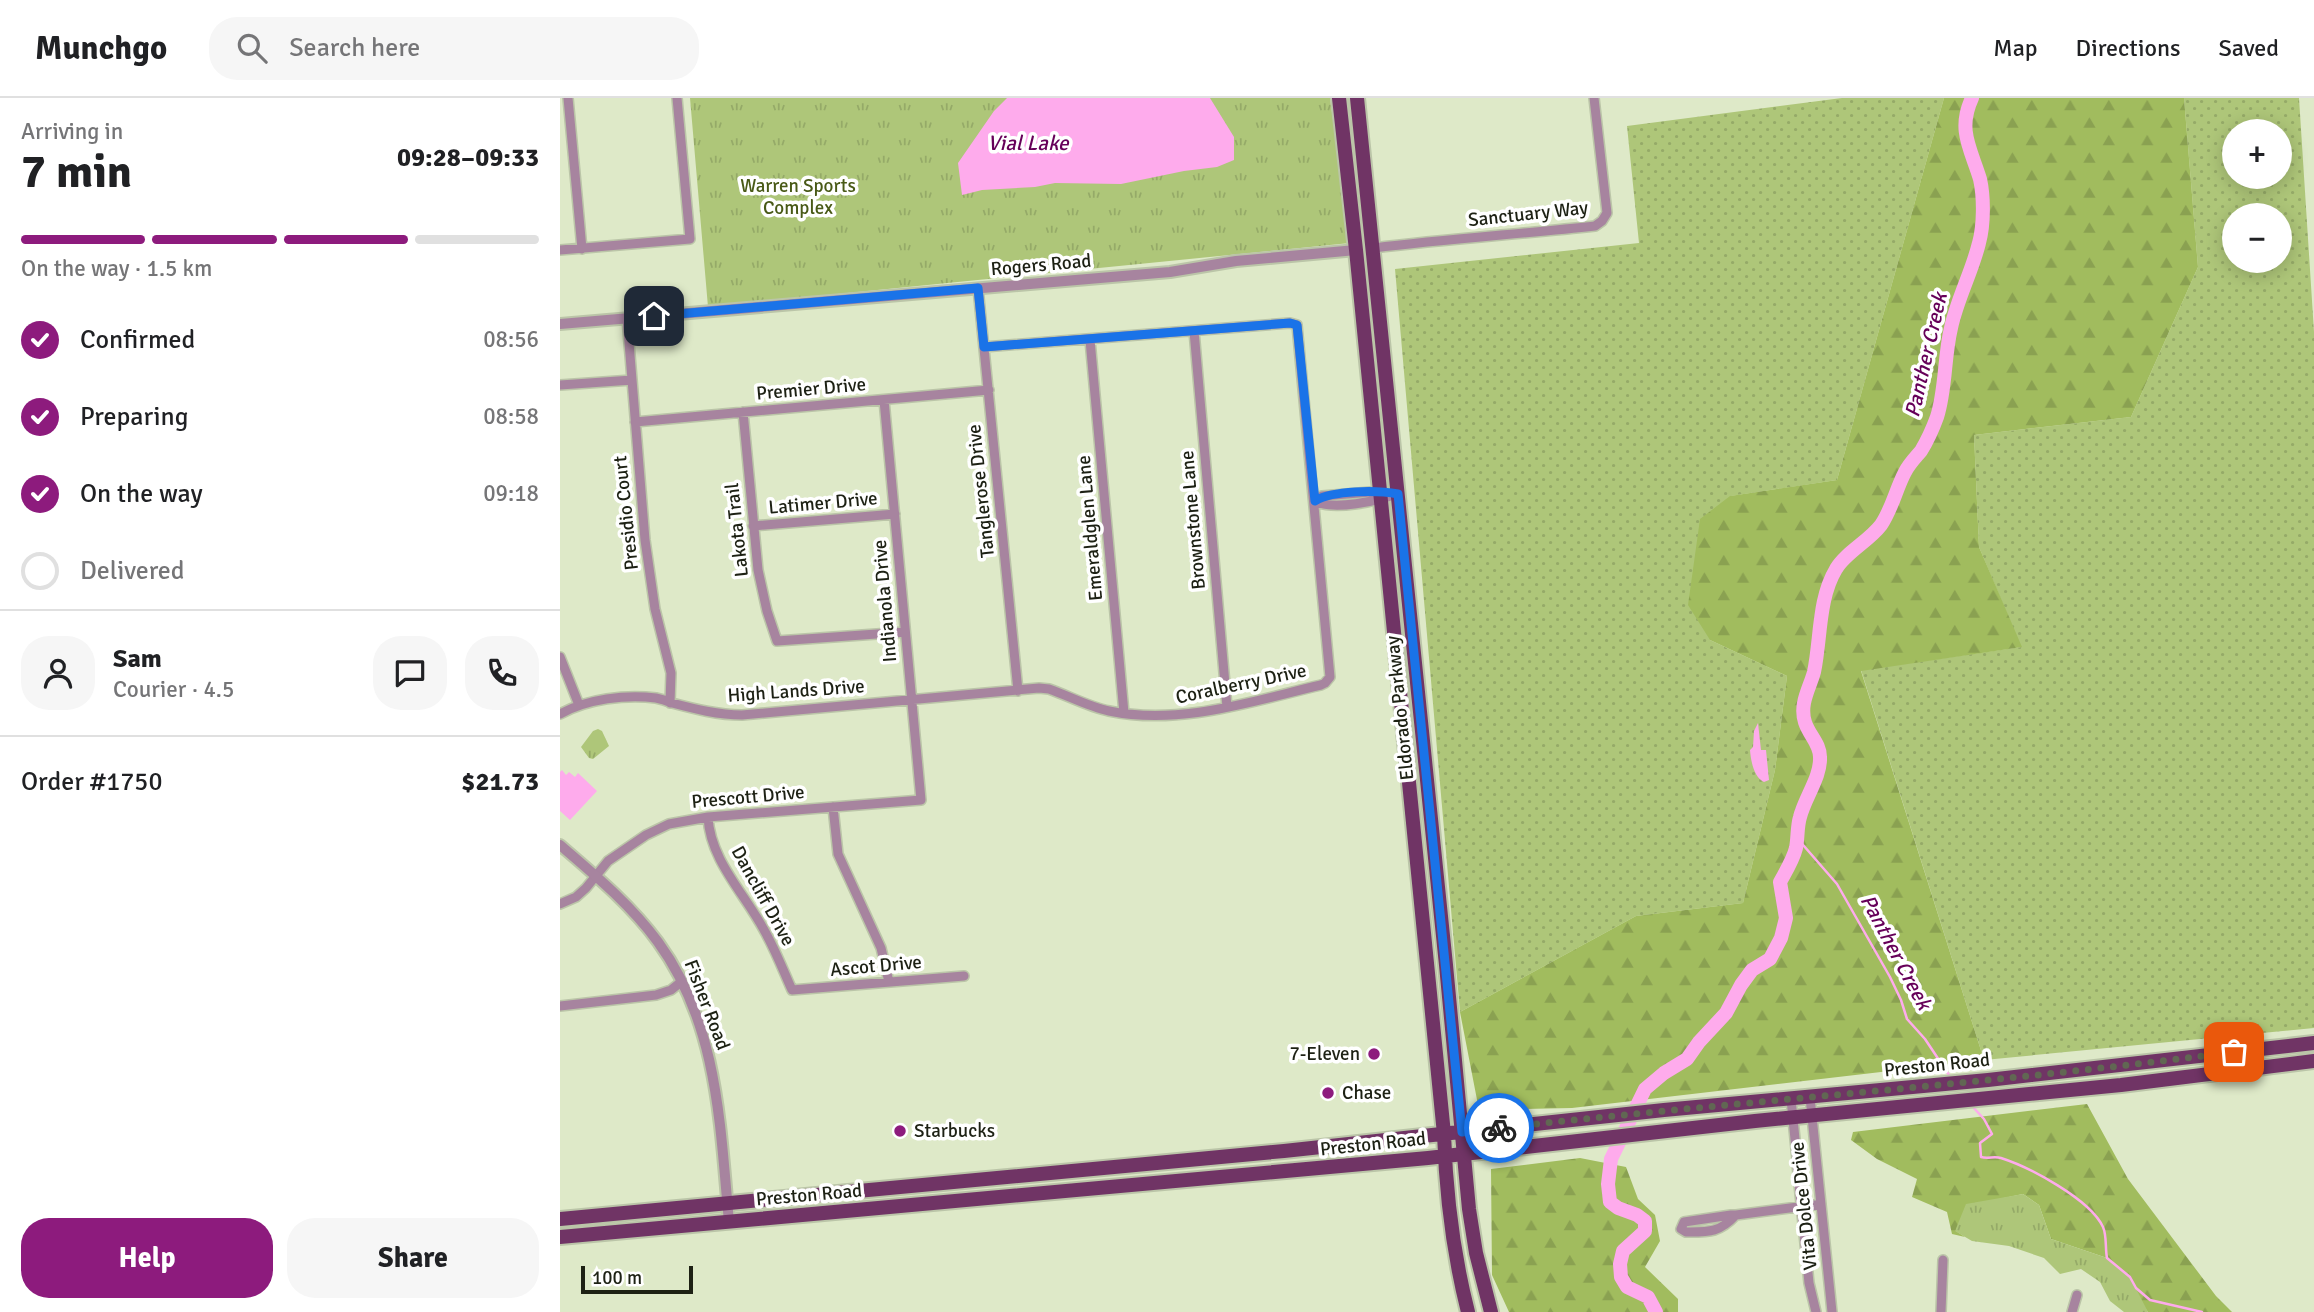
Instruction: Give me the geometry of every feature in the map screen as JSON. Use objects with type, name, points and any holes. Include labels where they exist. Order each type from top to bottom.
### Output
[{"type":"main road","name":"Eldorado Parkway","points":[[1339,98],[1455,1259],[1468,1312]]},
{"type":"main road","name":"Eldorado Parkway","points":[[1357,98],[1464,1153],[1476,1253],[1491,1312]]},
{"type":"main road","points":[[1356,250],[1374,248]]},
{"type":"main road","points":[[1411,813],[1430,810]]},
{"type":"main road","points":[[1426,967],[1446,965]]},
{"type":"main road","name":"Preston Road","points":[[560,1219],[1199,1159],[1664,1110],[1988,1080],[2314,1042]]},
{"type":"main road","points":[[2211,1055],[2213,1074]]},
{"type":"main road","name":"Preston Road","points":[[560,1237],[1445,1156],[2314,1061]]},
{"type":"main road","points":[[1199,1159],[1202,1180]]},
{"type":"main road","points":[[989,1179],[991,1198]]},
{"type":"street","points":[[568,98],[582,248]]},
{"type":"street","points":[[560,250],[690,239],[677,98]]},
{"type":"street","name":"Sanctuary Way","points":[[1374,248],[1595,226],[1607,213],[1594,98]]},
{"type":"street","name":"Rogers Road","points":[[560,324],[1170,272],[1236,261],[1356,250]]},
{"type":"street","name":"Tanglerose Drive","points":[[978,288],[1018,691]]},
{"type":"street","name":"Presidio Court","points":[[627,318],[645,540],[655,609],[671,673],[670,703]]},
{"type":"street","points":[[984,347],[1290,323],[1297,325],[1315,501],[1322,496],[1398,494]]},
{"type":"street","name":"Brownstone Lane","points":[[1194,331],[1227,707]]},
{"type":"street","name":"Emeraldglen Lane","points":[[1090,340],[1124,713]]},
{"type":"street","points":[[560,385],[632,380]]},
{"type":"street","name":"Premier Drive","points":[[635,422],[989,390]]},
{"type":"street","name":"Indianola Drive","points":[[884,400],[921,800]]},
{"type":"street","name":"Lakota Trail","points":[[743,412],[758,570],[770,623],[777,641],[905,632]]},
{"type":"street","name":"Coralberry Drive","points":[[913,700],[1039,688],[1049,689],[1103,710],[1161,717],[1227,707],[1321,685],[1330,677],[1315,501]]},
{"type":"street","name":"Latimer Drive","points":[[754,526],[895,514]]},
{"type":"street","points":[[560,657],[579,705]]},
{"type":"street","name":"High Lands Drive","points":[[560,714],[579,705],[639,697],[658,698],[725,715],[913,700]]},
{"type":"street","name":"Prescott Drive","points":[[560,904],[576,897],[608,861],[646,835],[669,824],[708,817],[921,800]]},
{"type":"street","points":[[833,807],[838,853],[881,948],[889,982]]},
{"type":"street","name":"Dancliff Drive","points":[[708,817],[715,847],[764,929],[792,990]]},
{"type":"street","name":"Fisher Road","points":[[560,845],[623,901],[658,941],[681,982],[696,1017],[715,1081],[729,1222]]},
{"type":"street","name":"Ascot Drive","points":[[792,990],[964,976]]},
{"type":"street","points":[[560,1006],[656,995],[671,990],[681,982]]},
{"type":"street","name":"Vita Dolce Drive","points":[[1810,1097],[1832,1312]]},
{"type":"street","name":"Vita Dolce Drive","points":[[1791,1099],[1809,1283],[1816,1312]]},
{"type":"street","points":[[1797,1163],[1808,1173],[1817,1166]]},
{"type":"street","points":[[1736,1215],[1717,1230],[1686,1233],[1681,1229],[1684,1222],[1821,1203]]},
{"type":"street","points":[[1941,1312],[1943,1260]]},
{"type":"street","points":[[2072,1312],[2077,1295]]},
{"type":"green space","name":"Warren Sports Complex","points":[[690,98],[1330,98],[1350,243],[708,307]]},
{"type":"green space","points":[[1842,98],[1944,98],[1837,480],[1731,496],[1710,640],[1787,676],[1775,770],[1743,903],[1636,916],[1460,1012],[1395,269],[1639,243],[1627,126]]},
{"type":"green space","points":[[1944,98],[2184,98],[2198,267],[2131,417],[1974,435],[1979,547],[2022,647],[1861,671],[1984,1060],[1572,1108],[1479,1110],[1460,1012],[1636,916],[1743,903],[1775,770],[1787,676],[1710,640],[1688,605],[1700,519],[1730,496],[1837,480]]},
{"type":"green space","points":[[2184,98],[2299,98],[2314,332],[2314,1028],[1984,1060],[1861,670],[2021,647],[1979,547],[1974,435],[2131,417],[2198,267]]},
{"type":"green space","points":[[593,731],[602,731],[609,746],[593,759],[589,758],[581,747]]},
{"type":"green space","points":[[2087,1104],[2128,1179],[2216,1296],[2232,1312],[2148,1312],[2107,1258],[2051,1239],[2039,1205],[2023,1194],[1999,1199],[1956,1231],[1965,1237],[1952,1234],[1947,1212],[1912,1197],[1917,1179],[1877,1159],[1851,1140],[1853,1132]]},
{"type":"green space","points":[[1580,1158],[1626,1167],[1638,1199],[1655,1215],[1660,1241],[1645,1267],[1678,1299],[1678,1312],[1509,1312],[1492,1275],[1491,1169]]},
{"type":"green space","points":[[2023,1194],[2039,1205],[2051,1239],[2107,1258],[2130,1277],[2148,1312],[2124,1312],[2110,1301],[2100,1282],[2081,1269],[2060,1274],[2044,1258],[2009,1246],[1972,1241],[1955,1231],[1966,1204]]},
{"type":"water","name":"Vial Lake","points":[[1007,98],[1210,98],[1234,137],[1234,160],[1217,167],[1121,184],[1055,183],[982,190],[962,195],[958,163],[994,111]]},
{"type":"water","points":[[1758,723],[1761,750],[1766,750],[1769,780],[1764,782],[1755,773],[1750,750]]},
{"type":"water","points":[[562,770],[566,775],[569,772],[575,777],[578,773],[597,791],[570,820],[560,811]]},
{"type":"waterway","name":"Panther Creek","points":[[1656,1312],[1648,1297],[1627,1287],[1621,1277],[1623,1251],[1645,1231],[1645,1221],[1610,1202],[1608,1184],[1611,1159],[1645,1089],[1687,1059],[1726,1013],[1752,970],[1770,959],[1781,938],[1786,918],[1780,882],[1795,852],[1800,817],[1820,764],[1819,750],[1804,720],[1803,712],[1814,672],[1826,593],[1840,563],[1881,525],[1905,472],[1921,451],[1932,430],[1940,406],[1954,317],[1981,236],[1981,186],[1966,130],[1972,98]]},
{"type":"waterway","name":"Panther Creek","points":[[1797,838],[1837,884],[1890,977],[1907,1019],[1925,1039],[1951,1078]]},
{"type":"waterway","name":"Panther Creek","points":[[1972,1106],[1984,1119],[1992,1134],[1980,1143],[1981,1157],[1998,1157],[2013,1162],[2058,1185],[2096,1216],[2103,1227],[2107,1258],[2130,1277],[2136,1288],[2150,1300],[2202,1312]]},
{"type":"way so far","points":[[1499,1128],[1988,1080],[2234,1052]]},
{"type":"place","name":"7-Eleven","points":[[1374,1054]]},
{"type":"place","name":"Chase","points":[[1328,1093]]},
{"type":"place","name":"Starbucks","points":[[900,1131]]},
{"type":"route","points":[[654,316],[978,288],[984,347],[1290,323],[1297,325],[1315,501],[1322,496],[1380,491],[1398,494],[1462,1132],[1499,1128]]}]
